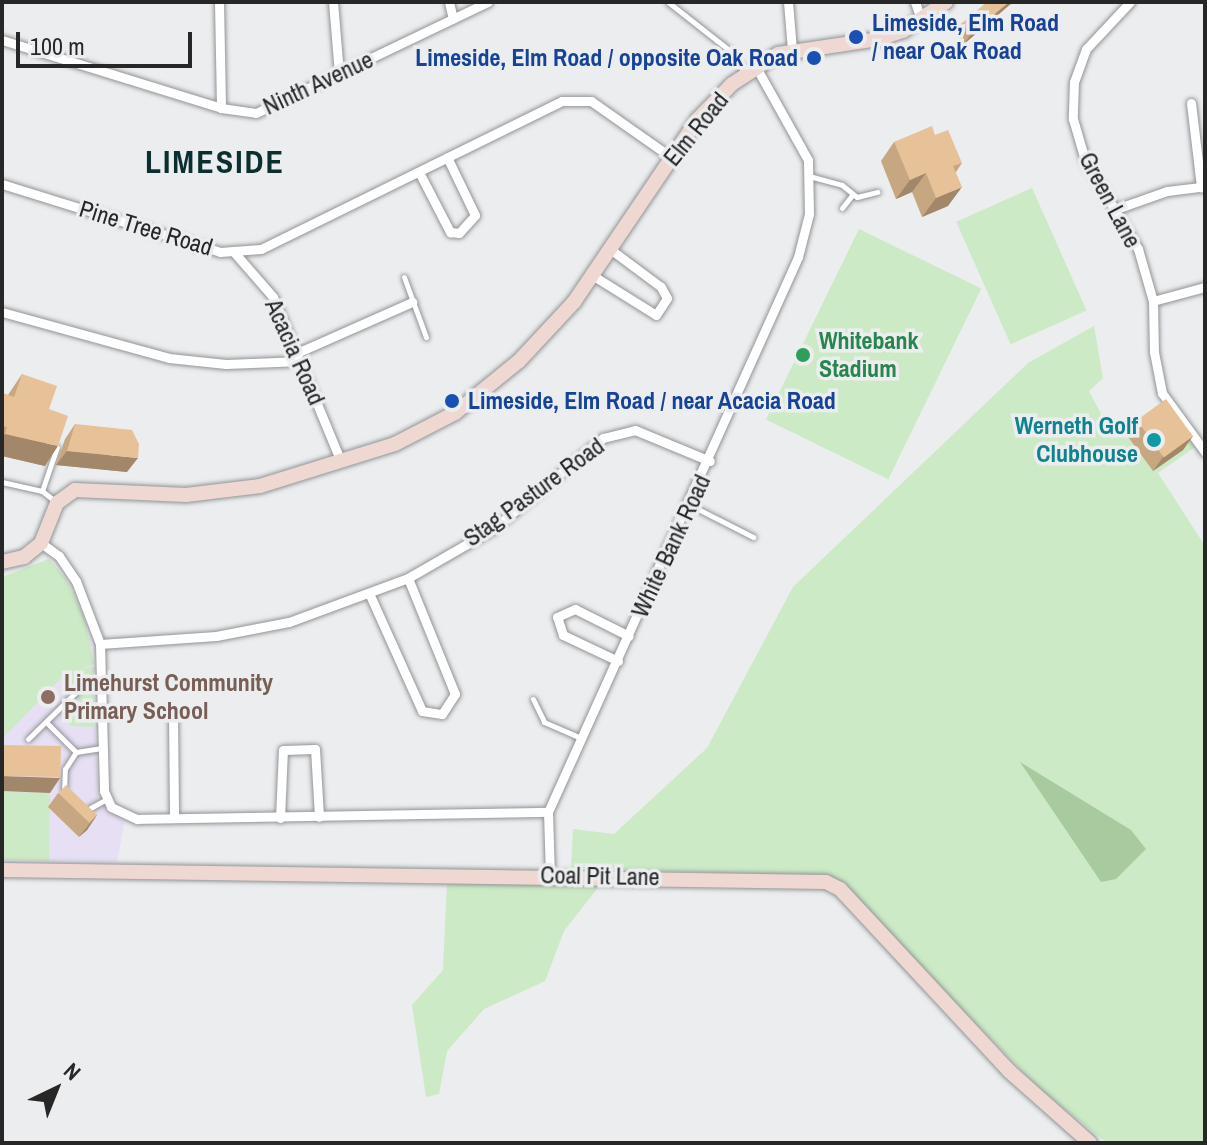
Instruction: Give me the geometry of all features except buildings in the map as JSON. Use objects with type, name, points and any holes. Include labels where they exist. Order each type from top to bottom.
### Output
[{"type":"street","points":[[219,2],[221,108]]},
{"type":"street","points":[[333,2],[339,74]]},
{"type":"street","points":[[449,2],[453,19]]},
{"type":"street","name":"Ninth Avenue","points":[[2,40],[221,108],[256,113],[488,2]]},
{"type":"street","points":[[788,2],[792,50]]},
{"type":"street","points":[[915,2],[921,19]]},
{"type":"street","name":"Elm Road","points":[[57,503],[75,490],[186,495],[260,486],[395,444],[455,413],[519,361],[592,275],[697,120],[751,70],[792,50],[878,39],[921,19],[946,2]]},
{"type":"street","name":"Green Lane","points":[[1130,2],[1086,49],[1074,82],[1073,119],[1085,160],[1138,249],[1153,301],[1154,352],[1162,393],[1203,445]]},
{"type":"street","name":"White Bank Road","points":[[548,812],[710,461],[798,257],[809,214],[808,160],[791,122],[751,70]]},
{"type":"street","name":"Pine Tree Road","points":[[2,184],[220,252],[261,249],[562,101],[591,101],[672,158]]},
{"type":"street","points":[[1116,209],[1167,191],[1203,187],[1191,103]]},
{"type":"street","points":[[419,172],[450,232],[459,233],[475,215],[447,157]]},
{"type":"street","points":[[592,275],[656,315],[667,298],[661,287],[610,249]]},
{"type":"street","name":"Acacia Road","points":[[233,251],[273,297],[341,462]]},
{"type":"street","points":[[1153,301],[1205,287]]},
{"type":"street","points":[[2,312],[169,358],[226,364],[300,357],[412,302]]},
{"type":"street","name":"Stag Pasture Road","points":[[100,644],[216,636],[275,625],[408,578],[493,529],[603,438],[635,430],[710,461]]},
{"type":"street","points":[[2,562],[24,557],[41,543],[57,503]]},
{"type":"street","points":[[41,543],[59,556],[76,581],[100,644],[103,748],[107,798],[111,807],[137,819],[548,812],[550,875]]},
{"type":"street","points":[[369,593],[422,711],[442,714],[455,694],[408,578]]},
{"type":"street","points":[[618,661],[563,635],[557,617],[575,609],[629,636]]},
{"type":"street","points":[[173,715],[174,818]]},
{"type":"street","points":[[280,818],[283,750],[315,749],[319,817]]},
{"type":"street","name":"Coal Pit Lane","points":[[2,870],[550,875],[826,882],[890,941],[1009,1071],[1090,1143]]},
{"type":"lane","points":[[668,2],[751,70]]},
{"type":"lane","points":[[808,176],[842,185],[852,195]]},
{"type":"lane","points":[[842,208],[852,195],[877,192]]},
{"type":"lane","points":[[404,277],[426,337]]},
{"type":"lane","points":[[42,491],[62,431]]},
{"type":"lane","points":[[2,482],[42,491],[57,503]]},
{"type":"lane","points":[[690,505],[753,537]]},
{"type":"lane","points":[[28,739],[76,692]]},
{"type":"lane","points":[[533,699],[544,722],[582,739]]},
{"type":"lane","points":[[46,722],[76,752]]},
{"type":"lane","points":[[69,803],[64,792],[65,769],[76,752],[103,748]]},
{"type":"lane","points":[[80,811],[93,811],[107,798]]},
{"type":"shaded area","name":"Limehurst Community Primary School","points":[[49,559],[67,580],[91,642],[98,798],[109,813],[125,818],[117,862],[2,860],[2,577]]},
{"type":"green space","points":[[1032,188],[1087,310],[1011,344],[956,222]]},
{"type":"green space","points":[[859,229],[981,289],[888,479],[766,420]]},
{"type":"green space","points":[[1094,326],[1103,378],[1089,391],[1112,435],[1166,403],[1195,447],[1158,473],[1205,546],[1205,1143],[1107,1143],[1041,1090],[831,876],[571,868],[573,829],[614,834],[707,748],[793,587],[1028,363]]},
{"type":"green space","points":[[49,559],[67,580],[84,617],[94,664],[64,675],[2,739],[2,577]]},
{"type":"green space","points":[[94,667],[93,727],[71,726],[68,722],[85,707],[62,681],[77,669]]},
{"type":"green space","points":[[1020,762],[1131,830],[1146,849],[1116,879],[1101,882]]},
{"type":"green space","points":[[2,792],[50,793],[49,861],[2,860]]},
{"type":"green space","points":[[447,883],[600,885],[564,931],[545,981],[484,1009],[447,1051],[439,1094],[426,1097],[412,1005],[443,970]]},
{"type":"place","name":"Limeside, Elm Road / near Oak Road","points":[[856,37]]},
{"type":"place","name":"Limeside, Elm Road / opposite Oak Road","points":[[814,58]]},
{"type":"place","name":"Whitebank Stadium","points":[[803,355]]},
{"type":"place","name":"Limeside, Elm Road / near Acacia Road","points":[[452,401]]},
{"type":"place","name":"Werneth Golf Clubhouse","points":[[1154,440]]},
{"type":"place","name":"Limehurst Community Primary School","points":[[48,697]]},
{"type":"district","name":"LIMESIDE","points":[[215,162]]}]
